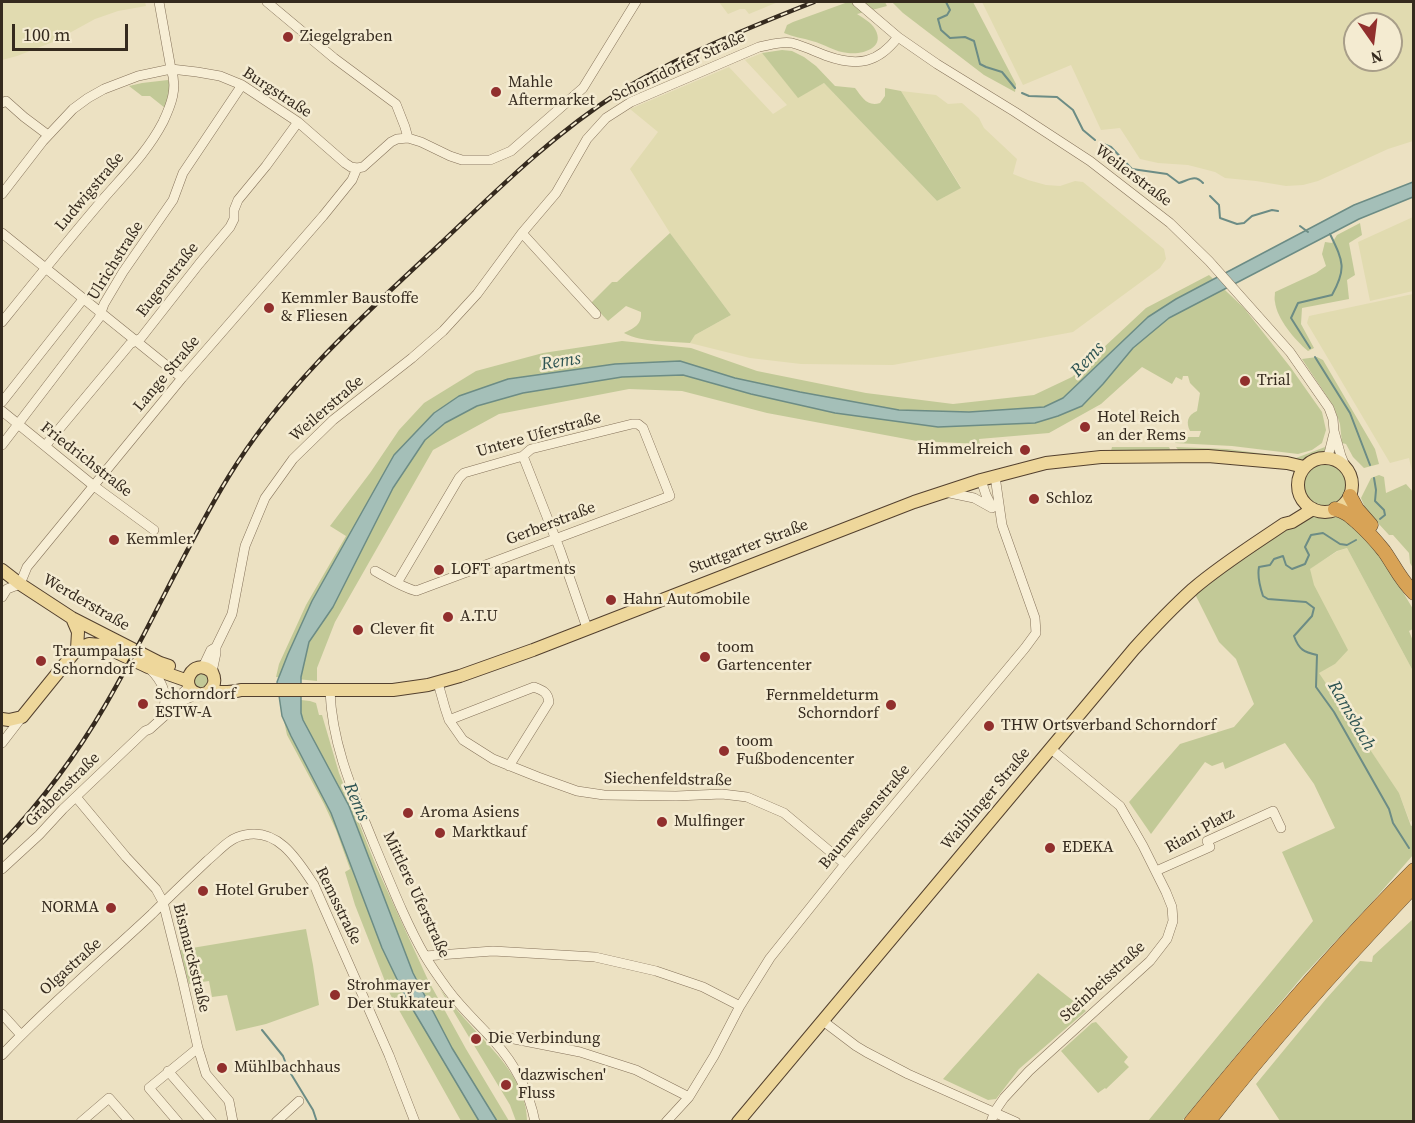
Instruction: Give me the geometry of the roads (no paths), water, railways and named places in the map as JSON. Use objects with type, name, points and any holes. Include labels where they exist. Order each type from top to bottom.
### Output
[{"type":"highway","points":[[1350,496],[1358,510],[1391,546],[1413,590]]},
{"type":"highway","points":[[1335,509],[1349,515],[1374,539],[1405,584],[1413,590]]},
{"type":"highway","points":[[1191,1122],[1293,1000],[1413,870]]},
{"type":"highway","points":[[1208,1122],[1303,1008],[1413,886]]},
{"type":"main road","name":"Stuttgarter Straße","points":[[200,681],[241,690],[317,691],[393,690],[438,683],[478,670],[943,492],[1046,463],[1101,457],[1208,456],[1287,463],[1304,467]]},
{"type":"main road","points":[[1326,458],[1334,459],[1347,468],[1352,483],[1350,496],[1344,503],[1335,509],[1323,512],[1305,503],[1298,489],[1298,482],[1304,467],[1310,462],[1326,458]]},
{"type":"main road","points":[[1274,463],[1298,482]]},
{"type":"main road","name":"Waiblinger Straße","points":[[1284,524],[1301,497]]},
{"type":"main road","name":"Waiblinger Straße","points":[[738,1122],[1134,649],[1171,610],[1209,576],[1284,524],[1292,522],[1313,509]]},
{"type":"main road","name":"Werderstraße","points":[[2,570],[72,618],[200,681]]},
{"type":"main road","points":[[72,618],[78,632],[76,649]]},
{"type":"main road","points":[[2,719],[22,717],[76,649],[89,644],[101,645],[148,667],[200,681]]},
{"type":"street","name":"Ludwigstraße","points":[[2,322],[129,170],[155,136],[164,120],[175,89],[159,2]]},
{"type":"street","points":[[267,2],[334,58],[396,104],[408,138],[391,142],[363,167],[357,168]]},
{"type":"street","name":"Schorndorfer Straße","points":[[408,138],[462,160],[490,160],[511,151],[583,88],[636,2]]},
{"type":"street","name":"Weilerstraße","points":[[857,2],[898,37],[1090,161],[1170,223],[1209,261],[1290,352],[1323,398],[1333,419],[1341,456],[1347,468]]},
{"type":"street","name":"Schorndorfer Straße","points":[[522,233],[556,193],[587,139],[606,118],[631,102],[759,47],[790,43],[839,60],[852,62],[875,58],[884,53],[898,37]]},
{"type":"street","name":"Burgstraße","points":[[2,194],[48,135],[88,98],[138,76],[171,69],[220,76],[242,85],[298,122],[345,163],[357,168]]},
{"type":"street","name":"Ulrichstraße","points":[[2,445],[99,318],[104,304],[123,272],[173,200],[183,173],[242,85]]},
{"type":"street","points":[[2,103],[6,101],[48,135]]},
{"type":"street","name":"Eugenstraße","points":[[45,446],[130,344],[141,338],[230,227],[238,200],[298,122]]},
{"type":"street","name":"Lange Straße","points":[[2,597],[7,589],[20,584],[27,567],[182,378],[323,216],[352,180],[357,168]]},
{"type":"street","points":[[2,233],[182,378]]},
{"type":"street","points":[[522,233],[596,314]]},
{"type":"street","name":"Weilerstraße","points":[[200,681],[211,650],[216,647],[232,614],[245,546],[265,498],[293,459],[333,420],[443,331],[477,294],[522,233]]},
{"type":"street","points":[[2,402],[84,298]]},
{"type":"street","name":"Friedrichstraße","points":[[2,411],[94,486],[154,530]]},
{"type":"street","name":"Untere Uferstraße","points":[[397,584],[464,473],[523,456],[531,449],[632,424],[638,424],[643,428]]},
{"type":"street","name":"Gerberstraße","points":[[375,571],[407,589],[416,591],[428,588],[670,496],[643,428]]},
{"type":"street","points":[[1326,458],[1334,431]]},
{"type":"street","points":[[523,456],[587,628]]},
{"type":"street","name":"Baumwasenstraße","points":[[995,476],[1002,525]]},
{"type":"street","name":"Baumwasenstraße","points":[[666,1122],[689,1097],[770,958],[1036,633],[1035,618],[1002,525],[992,508],[981,480]]},
{"type":"street","points":[[943,492],[974,498],[992,508]]},
{"type":"street","points":[[148,667],[162,684],[166,697],[164,710]]},
{"type":"street","name":"Grabenstraße","points":[[145,731],[146,726],[200,681]]},
{"type":"street","name":"Grabenstraße","points":[[2,869],[200,681]]},
{"type":"street","name":"Siechenfeldstraße","points":[[438,683],[450,720],[463,740],[493,759],[577,791],[604,795],[722,794],[747,797],[784,813],[845,864]]},
{"type":"street","points":[[450,720],[524,690],[534,687],[543,690],[549,702],[509,766]]},
{"type":"street","name":"Mittlere Uferstraße","points":[[330,691],[335,735],[344,766],[395,894],[425,957],[456,1000],[495,1042],[512,1065],[531,1102],[534,1122]]},
{"type":"street","points":[[3,742],[22,717]]},
{"type":"street","points":[[2,726],[3,742]]},
{"type":"street","name":"Steinbeisstraße","points":[[991,1122],[1004,1098],[1029,1071],[1150,961],[1167,939],[1173,921],[1172,907],[1156,871],[1120,806],[1050,749]]},
{"type":"street","name":"Bismarckstraße","points":[[76,797],[156,889],[163,902],[206,1074],[230,1101],[232,1122]]},
{"type":"street","name":"Riani Platz","points":[[1156,871],[1210,847],[1207,841],[1273,811],[1281,828]]},
{"type":"street","name":"Remsstraße","points":[[163,902],[233,839],[259,834],[272,837],[284,846],[314,885],[389,1055],[415,1122]]},
{"type":"street","name":"Olgastraße","points":[[2,1055],[57,999],[163,902]]},
{"type":"street","points":[[425,957],[493,951],[595,957],[656,971],[703,987],[740,1006]]},
{"type":"street","points":[[2,1014],[21,1035]]},
{"type":"street","points":[[823,1021],[856,1047],[874,1057],[1016,1122]]},
{"type":"street","points":[[495,1042],[509,1038],[580,1052],[636,1070],[689,1097]]},
{"type":"street","points":[[178,1122],[149,1088],[198,1048]]},
{"type":"street","points":[[168,1071],[212,1122]]},
{"type":"street","points":[[81,1122],[109,1098],[130,1122]]},
{"type":"street","points":[[276,1122],[300,1101]]},
{"type":"water","points":[[1413,182],[1413,197],[1359,219],[1169,318],[1133,348],[1082,406],[1035,423],[938,427],[835,413],[751,394],[683,375],[622,377],[523,393],[477,406],[445,423],[425,440],[393,488],[333,607],[309,642],[301,677],[301,713],[349,806],[413,973],[452,1048],[497,1121],[479,1121],[406,998],[382,948],[331,813],[282,716],[277,682],[312,601],[394,455],[434,413],[459,396],[508,379],[615,364],[680,361],[735,378],[899,410],[969,412],[1044,407],[1063,398],[1148,317],[1176,299],[1354,205]]},
{"type":"waterway","points":[[946,2],[950,10],[947,15],[938,19],[941,30],[950,38],[965,37],[974,41],[980,64],[1002,72],[1015,88]]},
{"type":"waterway","points":[[1022,93],[1029,96],[1057,97],[1073,110],[1083,130],[1095,140]]},
{"type":"waterway","points":[[1101,143],[1111,147],[1132,169],[1167,174],[1179,183],[1195,178],[1203,183]]},
{"type":"waterway","points":[[1210,196],[1219,205],[1220,218],[1237,224],[1244,223],[1252,216],[1272,210],[1278,211]]},
{"type":"waterway","points":[[1300,226],[1308,232]]},
{"type":"waterway","name":"Ramsbach","points":[[1310,348],[1291,318],[1298,303],[1332,295],[1337,286],[1342,264],[1330,234]]},
{"type":"waterway","name":"Ramsbach","points":[[1315,357],[1350,413],[1370,465]]},
{"type":"waterway","name":"Ramsbach","points":[[1374,478],[1375,501],[1384,510],[1385,515],[1380,519]]},
{"type":"waterway","name":"Ramsbach","points":[[1356,540],[1347,545],[1340,544],[1323,533],[1311,535],[1305,547],[1309,555],[1305,564],[1292,569],[1286,565],[1283,556],[1274,559],[1270,565],[1259,567],[1259,582],[1263,596],[1268,599],[1306,602],[1314,608],[1312,616],[1294,636],[1302,650],[1317,655],[1316,687],[1334,712],[1389,809],[1393,823],[1409,848]]},
{"type":"waterway","points":[[262,1030],[283,1056],[288,1069],[313,1110],[317,1122]]},
{"type":"railway","points":[[2,843],[45,794],[95,723],[229,476],[274,412],[326,353],[503,184],[547,145],[594,109],[632,84],[676,61],[814,2]]},
{"type":"place","name":"Ziegelgraben","points":[[288,37]]},
{"type":"place","name":"Mahle Aftermarket","points":[[496,92]]},
{"type":"place","name":"Kemmler Baustoffe & Fliesen","points":[[269,308]]},
{"type":"place","name":"Trial","points":[[1245,381]]},
{"type":"place","name":"Hotel Reich an der Rems","points":[[1085,427]]},
{"type":"place","name":"Himmelreich","points":[[1025,450]]},
{"type":"place","name":"Schloz","points":[[1034,499]]},
{"type":"place","name":"Kemmler","points":[[114,540]]},
{"type":"place","name":"LOFT apartments","points":[[439,570]]},
{"type":"place","name":"Hahn Automobile","points":[[611,600]]},
{"type":"place","name":"A.T.U","points":[[448,617]]},
{"type":"place","name":"Clever fit","points":[[358,630]]},
{"type":"place","name":"toom Gartencenter","points":[[705,657]]},
{"type":"place","name":"Traumpalast Schorndorf","points":[[41,661]]},
{"type":"place","name":"Schorndorf ESTW-A","points":[[143,704]]},
{"type":"place","name":"Fernmeldeturm Schorndorf","points":[[891,705]]},
{"type":"place","name":"THW Ortsverband Schorndorf","points":[[989,726]]},
{"type":"place","name":"toom Fußbodencenter","points":[[724,751]]},
{"type":"place","name":"Aroma Asiens","points":[[408,813]]},
{"type":"place","name":"Mulfinger","points":[[662,822]]},
{"type":"place","name":"Marktkauf","points":[[440,833]]},
{"type":"place","name":"EDEKA","points":[[1050,848]]},
{"type":"place","name":"Hotel Gruber","points":[[203,891]]},
{"type":"place","name":"NORMA","points":[[111,908]]},
{"type":"place","name":"Strohmayer Der Stukkateur","points":[[335,995]]},
{"type":"place","name":"Die Verbindung","points":[[476,1039]]},
{"type":"place","name":"Mühlbachhaus","points":[[222,1068]]},
{"type":"place","name":"'dazwischen' Fluss","points":[[506,1085]]},
{"type":"water label","name":"Rems","points":[[1088,360]]},
{"type":"water label","name":"Rems","points":[[561,362]]},
{"type":"water label","name":"Rems","points":[[356,802]]}]
